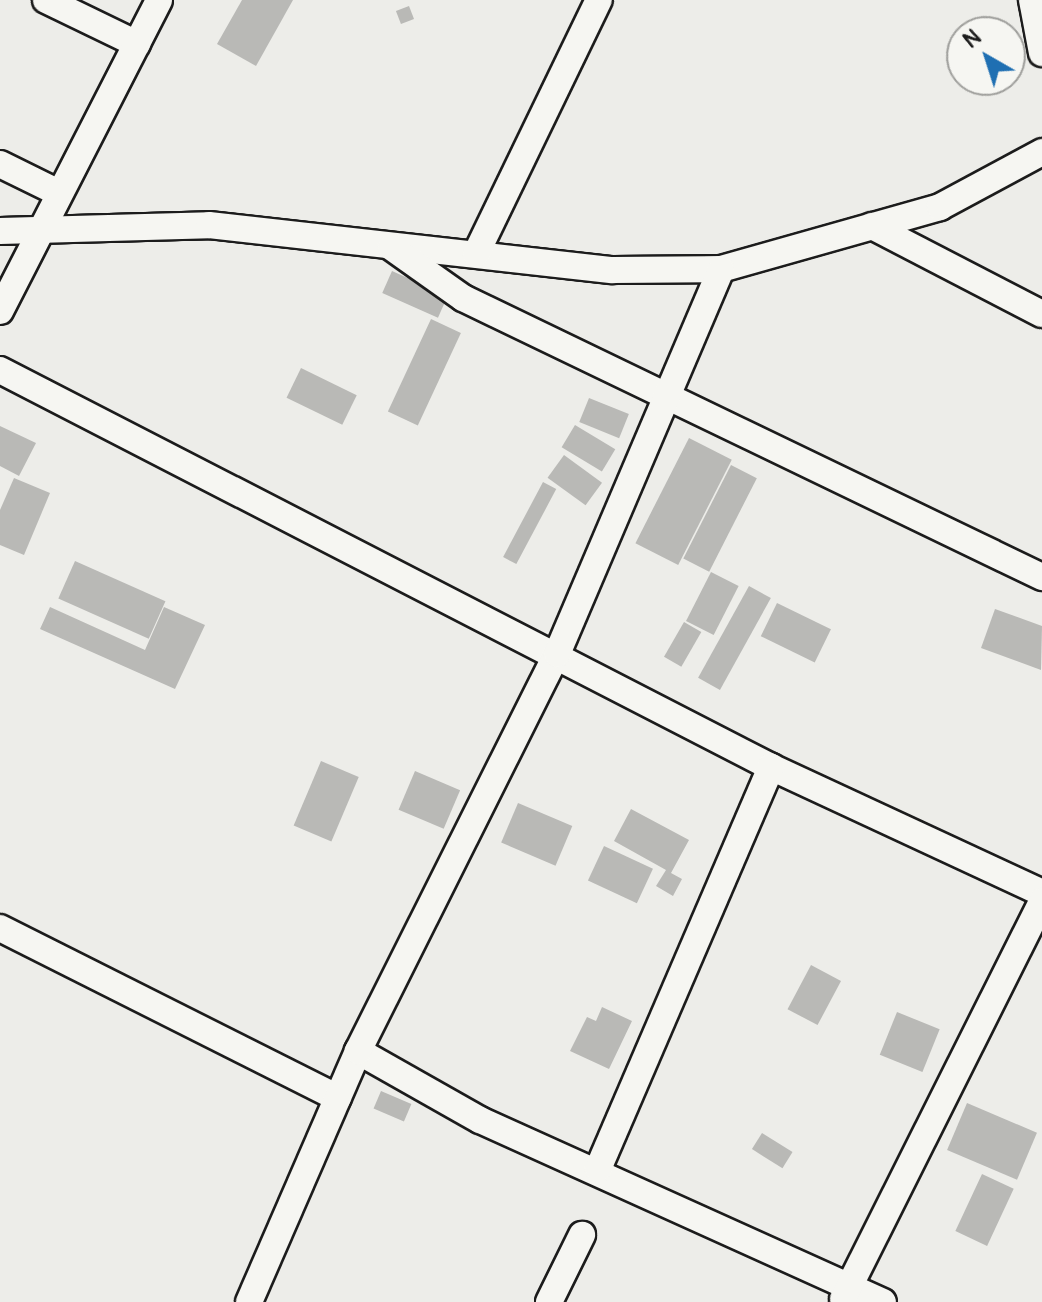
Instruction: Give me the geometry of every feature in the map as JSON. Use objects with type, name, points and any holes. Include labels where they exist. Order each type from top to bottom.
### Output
[{"type":"street","points":[[46,0],[137,44]]},
{"type":"street","points":[[0,311],[159,0]]},
{"type":"street","points":[[476,254],[599,0]]},
{"type":"street","points":[[1032,0],[1042,53]]},
{"type":"street","points":[[0,231],[209,225],[613,270],[721,269],[940,207],[1042,152]]},
{"type":"street","points":[[0,164],[59,193]]},
{"type":"street","points":[[872,226],[1042,314]]},
{"type":"street","points":[[388,245],[463,298],[665,400],[1042,577]]},
{"type":"street","points":[[249,1302],[358,1051],[557,654],[721,269]]},
{"type":"street","points":[[0,370],[557,654],[771,767],[1042,893]]},
{"type":"street","points":[[598,1169],[771,767]]},
{"type":"street","points":[[845,1294],[1042,901]]},
{"type":"street","points":[[0,928],[338,1098]]},
{"type":"street","points":[[358,1051],[480,1120],[598,1169],[845,1294],[883,1302]]},
{"type":"street","points":[[549,1302],[582,1235]]},
{"type":"building","points":[[242,0],[293,0],[256,66],[217,44]]},
{"type":"building","points":[[409,6],[414,19],[401,24],[396,11]]},
{"type":"building","points":[[392,271],[448,296],[438,318],[382,293]]},
{"type":"building","points":[[431,319],[461,333],[418,425],[388,411]]},
{"type":"building","points":[[301,368],[357,395],[342,425],[287,398]]},
{"type":"building","points":[[589,398],[629,414],[619,438],[579,422]]},
{"type":"building","points":[[575,425],[615,449],[602,471],[562,447]]},
{"type":"building","points":[[0,426],[36,443],[19,476],[0,466]]},
{"type":"building","points":[[689,438],[732,460],[678,565],[635,543]]},
{"type":"building","points":[[564,455],[602,483],[586,505],[548,478]]},
{"type":"building","points":[[731,465],[757,478],[709,572],[683,559]]},
{"type":"building","points":[[14,478],[50,493],[24,555],[0,545],[0,510]]},
{"type":"building","points":[[543,482],[556,489],[516,564],[503,557]]},
{"type":"building","points":[[75,561],[165,601],[149,639],[58,598]]},
{"type":"building","points":[[711,572],[739,586],[714,635],[686,621]]},
{"type":"building","points":[[749,586],[771,598],[720,690],[698,678]]},
{"type":"building","points":[[777,603],[831,629],[815,663],[761,636]]},
{"type":"building","points":[[50,607],[145,650],[164,607],[205,625],[175,689],[40,629]]},
{"type":"building","points":[[995,609],[1042,626],[1041,670],[981,648]]},
{"type":"building","points":[[684,622],[701,632],[681,667],[664,657]]},
{"type":"building","points":[[321,761],[359,777],[331,841],[294,825]]},
{"type":"building","points":[[415,771],[460,790],[444,829],[399,810]]},
{"type":"building","points":[[518,803],[572,826],[556,866],[501,843]]},
{"type":"building","points":[[631,809],[689,840],[671,873],[682,879],[673,896],[656,886],[666,870],[614,841]]},
{"type":"building","points":[[604,846],[653,869],[637,903],[588,880]]},
{"type":"building","points":[[811,965],[841,981],[818,1025],[788,1009]]},
{"type":"building","points":[[602,1007],[632,1021],[609,1069],[570,1051],[587,1017],[596,1021]]},
{"type":"building","points":[[897,1012],[940,1029],[922,1072],[880,1055]]},
{"type":"building","points":[[381,1091],[411,1104],[404,1121],[374,1108]]},
{"type":"building","points":[[967,1103],[1037,1133],[1017,1180],[947,1150]]},
{"type":"building","points":[[762,1133],[793,1152],[782,1168],[752,1149]]},
{"type":"building","points":[[982,1174],[1014,1189],[987,1246],[955,1231]]}]
